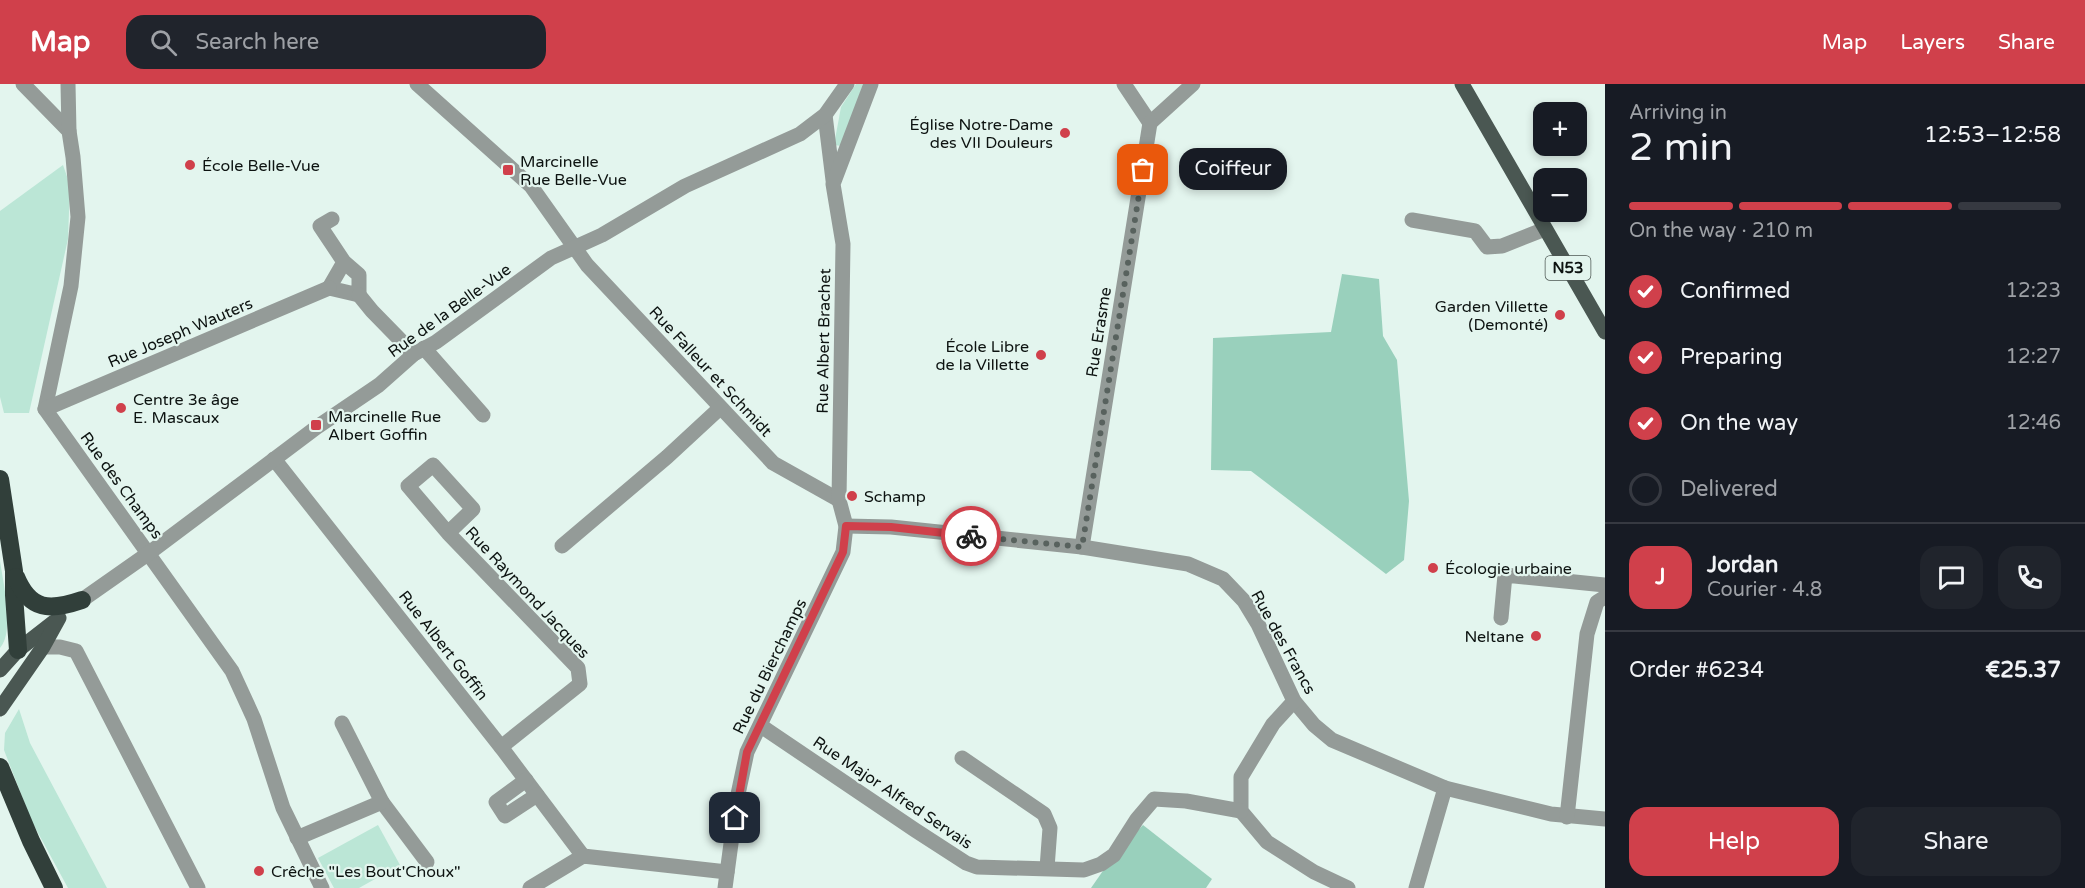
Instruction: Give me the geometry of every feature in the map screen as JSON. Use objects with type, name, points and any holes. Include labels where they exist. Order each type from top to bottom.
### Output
[{"type":"highway","points":[[0,479],[14,571],[18,650]]},
{"type":"highway","points":[[14,571],[21,589],[33,603],[63,607],[82,600]]},
{"type":"highway","points":[[0,767],[31,841],[54,888]]},
{"type":"main road","name":"N53","points":[[1462,84],[1605,332]]},
{"type":"main road","name":"Rue de la Belle-Vue","points":[[0,670],[18,650],[82,600]]},
{"type":"main road","name":"Rue de la Belle-Vue","points":[[0,709],[44,647],[59,618]]},
{"type":"main road","points":[[18,650],[19,683]]},
{"type":"street","points":[[45,409],[71,286],[78,217],[69,131],[68,84]]},
{"type":"street","name":"Rue Falleur et Schmidt","points":[[417,84],[531,186],[587,265],[773,463],[839,500]]},
{"type":"street","points":[[825,115],[847,84]]},
{"type":"street","points":[[833,184],[871,84]]},
{"type":"street","points":[[1124,84],[1150,123],[1192,84]]},
{"type":"street","points":[[27,85],[69,131]]},
{"type":"street","name":"Rue de la Belle-Vue","points":[[82,600],[379,385],[419,351],[436,342],[551,258],[573,246],[602,235],[685,186],[800,134],[825,115]]},
{"type":"street","name":"Rue Albert Brachet","points":[[825,115],[843,244],[839,500]]},
{"type":"street","name":"Rue Erasme","points":[[1082,547],[1150,123]]},
{"type":"street","points":[[332,219],[320,226],[344,262],[359,275],[359,295]]},
{"type":"street","points":[[1412,220],[1475,231],[1487,247],[1502,246],[1545,229]]},
{"type":"street","points":[[344,262],[329,288],[359,295],[483,415]]},
{"type":"street","name":"Rue Joseph Wauters","points":[[45,409],[329,288]]},
{"type":"street","points":[[562,546],[667,457],[720,408]]},
{"type":"street","name":"Rue des Champs","points":[[45,409],[232,671],[254,719],[283,808],[322,888]]},
{"type":"street","name":"Rue Albert Goffin","points":[[274,459],[501,747],[583,856]]},
{"type":"street","name":"Rue Raymond Jacques","points":[[448,533],[473,510],[433,465],[408,486],[448,533],[578,668],[580,684],[501,747]]},
{"type":"street","name":"Rue du Bierchamps","points":[[725,888],[737,799],[747,752],[843,552],[846,526],[839,500]]},
{"type":"street","name":"Rue des Francs","points":[[846,526],[891,527],[1082,547],[1188,564],[1223,579],[1244,601],[1294,701],[1314,725],[1332,740],[1445,788],[1567,817],[1605,819]]},
{"type":"street","points":[[1502,618],[1505,575],[1605,585]]},
{"type":"street","points":[[1567,817],[1587,634],[1597,602],[1605,597]]},
{"type":"street","points":[[44,647],[60,647],[76,651],[198,888]]},
{"type":"street","points":[[1294,701],[1273,724],[1241,777],[1241,811],[1267,842],[1314,872],[1348,888]]},
{"type":"street","points":[[342,723],[382,802],[427,862]]},
{"type":"street","name":"Rue Major Alfred Servais","points":[[761,726],[966,862],[977,867],[1084,870],[1101,864],[1114,855],[1137,819],[1154,799],[1186,801],[1241,811]]},
{"type":"street","points":[[962,758],[1044,814],[1050,828],[1047,868]]},
{"type":"street","points":[[526,780],[496,802],[505,816],[537,795]]},
{"type":"street","points":[[1416,888],[1445,788]]},
{"type":"street","points":[[297,838],[382,802]]},
{"type":"street","points":[[530,888],[583,856],[727,872]]},
{"type":"green space","points":[[856,84],[863,84],[842,146],[834,145],[841,107]]},
{"type":"green space","points":[[63,165],[70,185],[68,239],[29,413],[4,413],[0,397],[0,211]]},
{"type":"green space","points":[[1342,274],[1379,279],[1383,336],[1397,360],[1409,501],[1404,560],[1386,574],[1251,471],[1211,470],[1213,338],[1331,332]]},
{"type":"green space","points":[[0,561],[7,631],[0,648]]},
{"type":"green space","points":[[19,709],[30,743],[107,888],[68,888],[31,820],[4,750],[5,733]]},
{"type":"green space","points":[[378,825],[400,865],[359,888],[334,888],[318,858]]},
{"type":"green space","points":[[1143,825],[1212,879],[1206,888],[1091,888],[1114,855]]},
{"type":"way so far","points":[[971,536],[1082,547],[1143,170]]},
{"type":"place","name":"Église Notre-Dame des VII Douleurs","points":[[1065,133]]},
{"type":"place","name":"École Belle-Vue","points":[[190,165]]},
{"type":"place","name":"Marcinelle Rue Belle-Vue","points":[[508,170]]},
{"type":"place","name":"Coiffeur","points":[[1143,170]]},
{"type":"place","name":"Garden Villette (Demonté)","points":[[1560,315]]},
{"type":"place","name":"École Libre de la Villette","points":[[1041,355]]},
{"type":"place","name":"Centre 3e âge E. Mascaux","points":[[121,408]]},
{"type":"place","name":"Marcinelle Rue Albert Goffin","points":[[316,425]]},
{"type":"place","name":"Schamp","points":[[852,496]]},
{"type":"place","name":"Écologie urbaine","points":[[1433,568]]},
{"type":"place","name":"Neltane","points":[[1536,636]]},
{"type":"place","name":"Crêche \"Les Bout'Choux\"","points":[[259,871]]},
{"type":"route","points":[[735,818],[747,752],[843,552],[846,526],[891,527],[971,536]]}]
